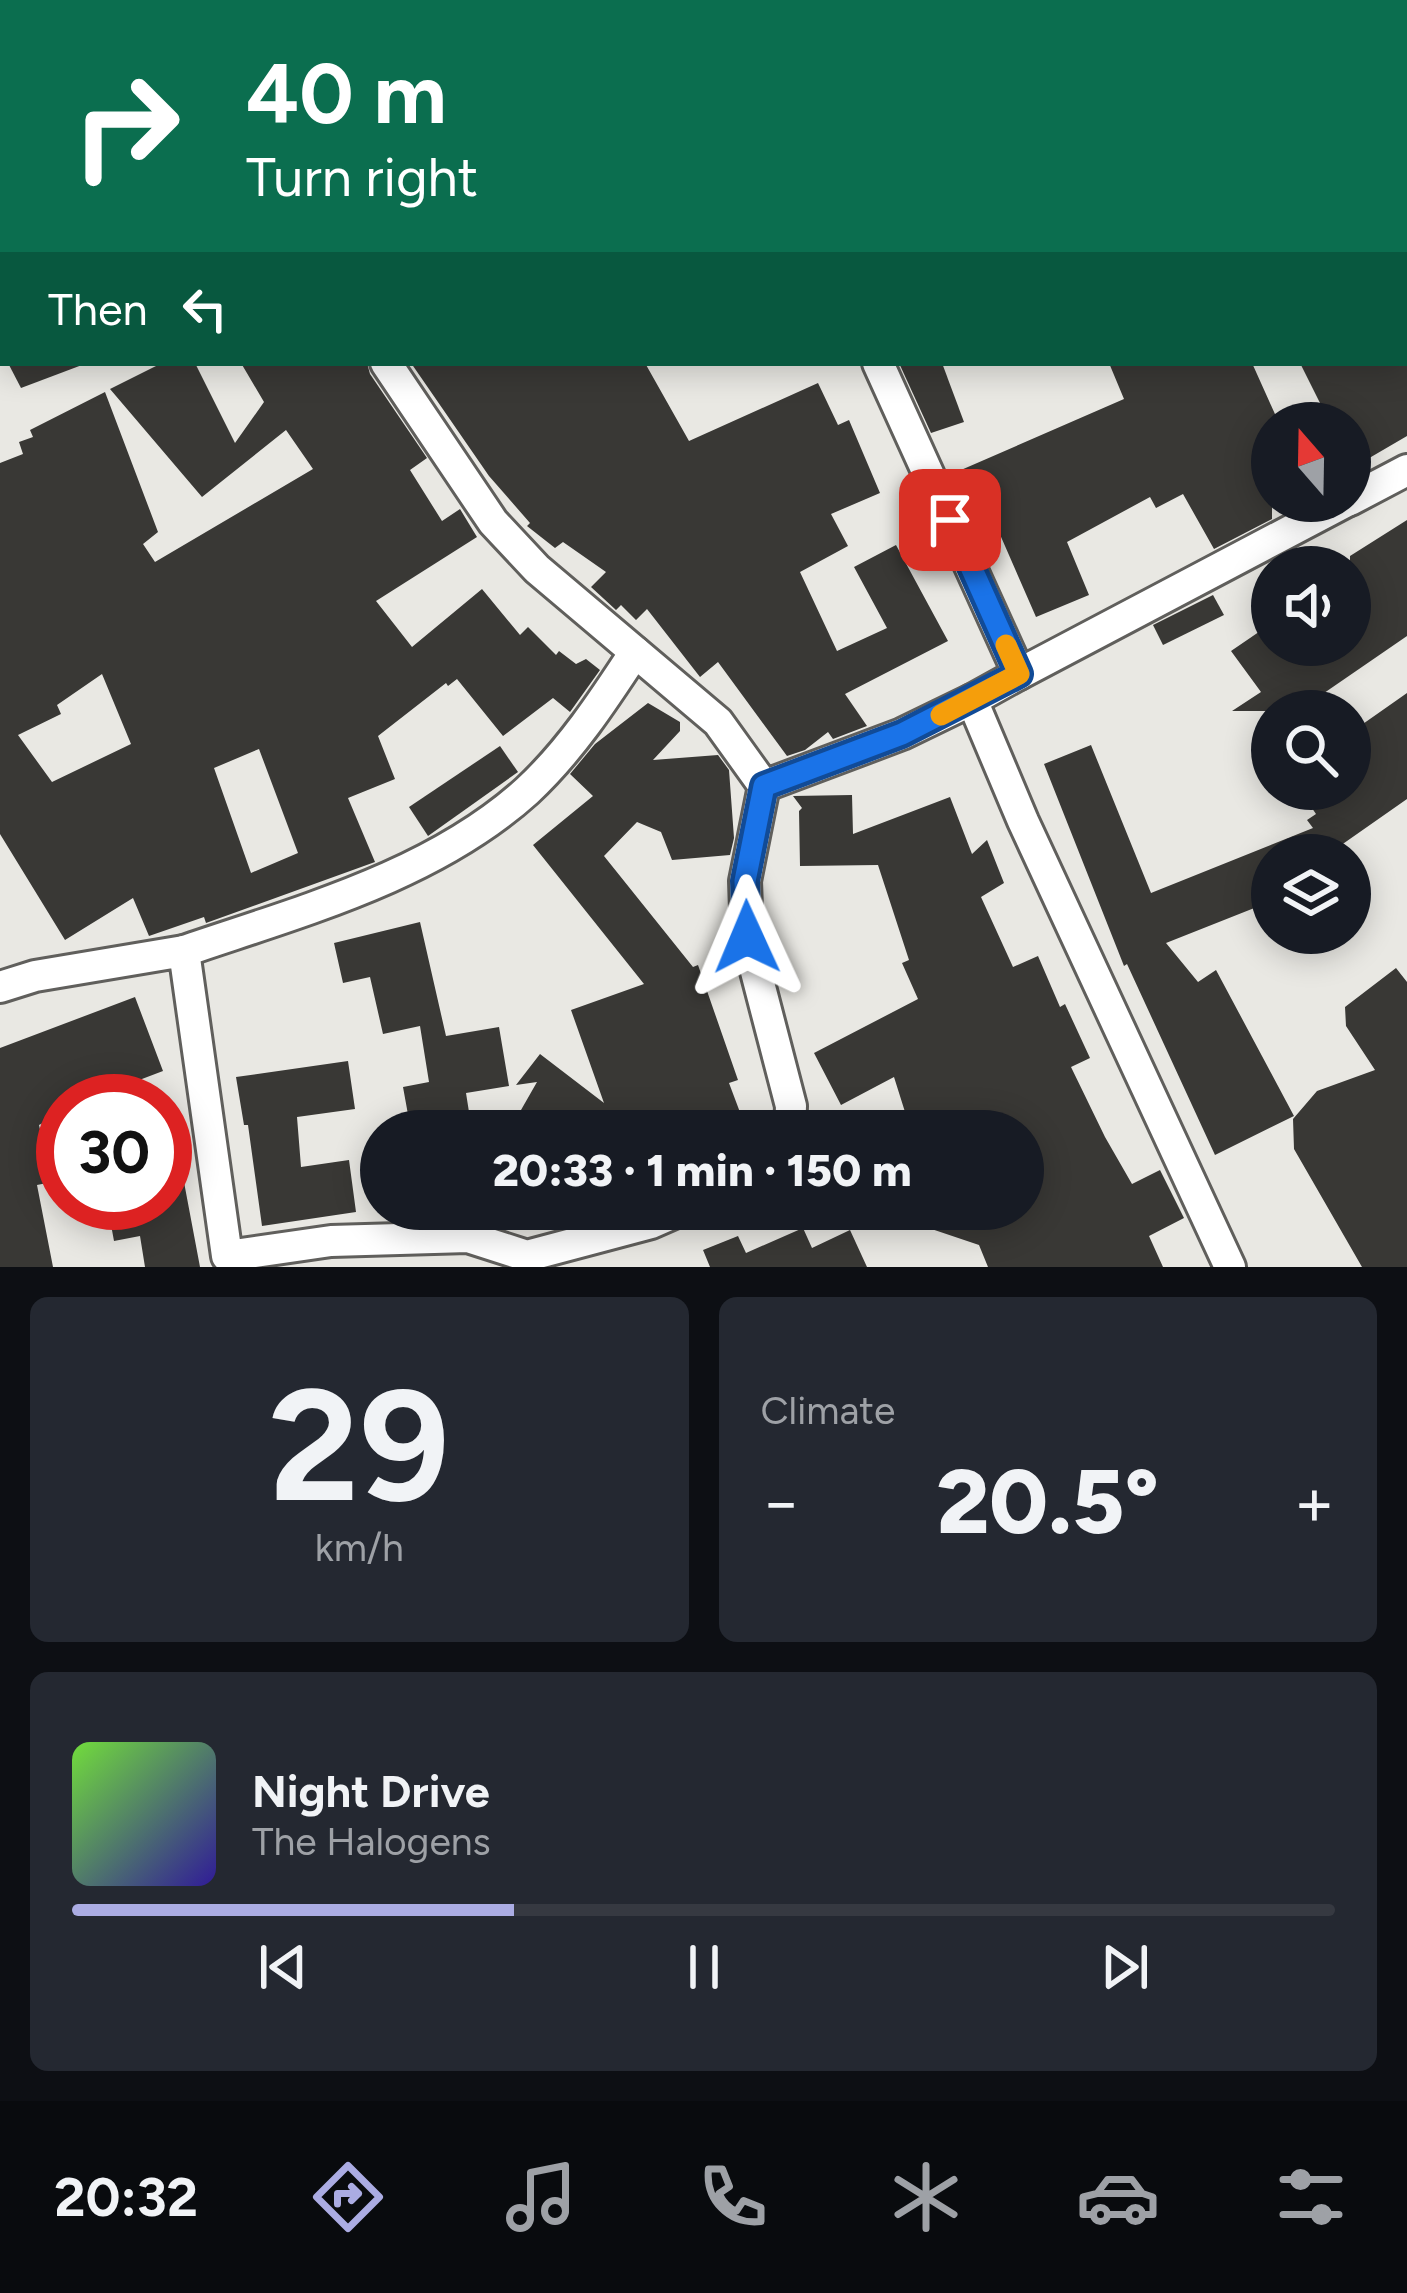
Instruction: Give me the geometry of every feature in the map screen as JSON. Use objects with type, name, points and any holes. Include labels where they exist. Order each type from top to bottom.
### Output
[{"type":"street","points":[[388,366],[494,522],[537,569],[718,722],[764,786],[745,881],[747,937],[791,1110]]},
{"type":"street","points":[[879,366],[1019,674]]},
{"type":"street","points":[[1371,489],[1407,470]]},
{"type":"street","points":[[764,786],[902,734],[972,700],[1307,522]]},
{"type":"street","points":[[0,987],[35,976],[184,951],[353,892],[456,843],[527,790],[587,724],[635,652]]},
{"type":"street","points":[[972,700],[1023,821],[1230,1267]]},
{"type":"street","points":[[184,951],[228,1261],[331,1241],[467,1237],[528,1262],[629,1230]]},
{"type":"building","points":[[10,366],[79,366],[21,388]]},
{"type":"building","points":[[156,366],[196,366],[235,443],[264,402],[243,366],[368,366],[427,458],[410,470],[442,521],[460,509],[477,537],[376,601],[412,647],[482,589],[520,635],[528,627],[556,655],[559,651],[576,664],[586,659],[600,670],[570,712],[553,698],[503,736],[457,679],[378,736],[395,779],[348,798],[375,862],[206,923],[204,917],[149,936],[133,898],[65,940],[0,834],[0,463],[23,454],[19,442],[33,437],[30,430],[105,392],[158,532],[143,544],[155,562],[313,469],[286,430],[202,497],[110,389]],"holes":[[[102,674],[131,744],[52,782],[18,735],[61,714],[57,705]],[[259,749],[298,853],[251,873],[214,768]]]},
{"type":"building","points":[[413,366],[647,366],[689,441],[818,383],[838,425],[849,420],[880,493],[831,514],[848,546],[800,572],[837,651],[887,628],[854,567],[896,545],[948,641],[845,694],[867,726],[833,739],[828,732],[805,750],[787,756],[718,662],[700,677],[647,609],[636,620],[621,605],[616,610],[591,587],[606,572],[563,542],[555,548],[527,526],[530,523],[489,476]]},
{"type":"building","points":[[900,366],[943,366],[964,422],[931,433]]},
{"type":"building","points":[[1110,366],[1253,366],[1270,402],[1251,402],[1251,522],[1266,522],[1214,549],[1183,494],[1156,508],[1150,497],[1067,542],[1089,595],[1036,617],[988,507],[979,511],[961,470],[1124,399]]},
{"type":"building","points":[[1302,366],[1407,366],[1407,436],[1371,457],[1371,402],[1320,402]]},
{"type":"building","points":[[1407,520],[1407,636],[1371,661],[1371,546],[1366,546]]},
{"type":"building","points":[[1213,595],[1224,615],[1163,645],[1153,625]]},
{"type":"building","points":[[1251,637],[1251,666],[1363,666],[1328,690],[1260,690],[1231,651]]},
{"type":"building","points":[[1407,693],[1407,799],[1357,834],[1298,834],[1313,828],[1307,820],[1316,814],[1313,810],[1371,810],[1371,718]]},
{"type":"building","points":[[1251,699],[1251,711],[1232,711]]},
{"type":"building","points":[[648,703],[680,722],[680,731],[653,760],[718,755],[729,770],[734,838],[730,855],[672,860],[661,832],[637,822],[604,856],[693,967],[698,965],[738,1080],[729,1083],[739,1110],[521,1110],[537,1082],[516,1085],[540,1054],[604,1103],[571,1010],[644,984],[533,845],[593,796],[570,774],[595,744]]},
{"type":"building","points":[[1091,745],[1151,893],[1251,853],[1251,909],[1166,943],[1198,982],[1216,970],[1294,1116],[1215,1155],[1127,964],[1124,966],[1044,764]]},
{"type":"building","points":[[500,746],[518,772],[428,836],[409,807]]},
{"type":"building","points":[[852,795],[853,834],[950,797],[972,854],[987,840],[1004,883],[981,897],[1013,967],[1038,956],[1090,1058],[1071,1067],[1105,1137],[1132,1184],[1160,1170],[1184,1218],[1149,1236],[1163,1267],[988,1267],[979,1245],[934,1230],[1044,1230],[1044,1110],[904,1110],[894,1077],[841,1105],[814,1053],[918,999],[902,963],[909,960],[878,865],[800,866],[802,808],[793,796]]},
{"type":"building","points":[[420,922],[446,1036],[499,1027],[509,1086],[466,1093],[469,1110],[407,1110],[403,1087],[429,1082],[420,1026],[383,1034],[370,977],[343,983],[334,943]]},
{"type":"building","points":[[1396,968],[1407,982],[1407,1267],[1362,1267],[1294,1149],[1293,1119],[1317,1091],[1375,1070],[1346,1026],[1345,1007]]},
{"type":"building","points":[[135,997],[163,1071],[36,1074],[36,1230],[46,1230],[53,1267],[0,1267],[0,1048]]},
{"type":"building","points":[[348,1061],[355,1109],[297,1117],[301,1167],[349,1160],[356,1212],[262,1226],[236,1077]]},
{"type":"building","points":[[192,1225],[200,1267],[145,1267],[140,1236],[114,1241],[112,1230],[192,1230]]},
{"type":"building","points":[[798,1230],[804,1230],[812,1248],[850,1230],[867,1267],[710,1267],[703,1250],[738,1236],[746,1253]]},
{"type":"slow traffic","points":[[941,715],[1019,674],[1006,645]]},
{"type":"route","points":[[747,937],[745,881],[764,786],[902,734],[1019,674],[950,520]]}]
